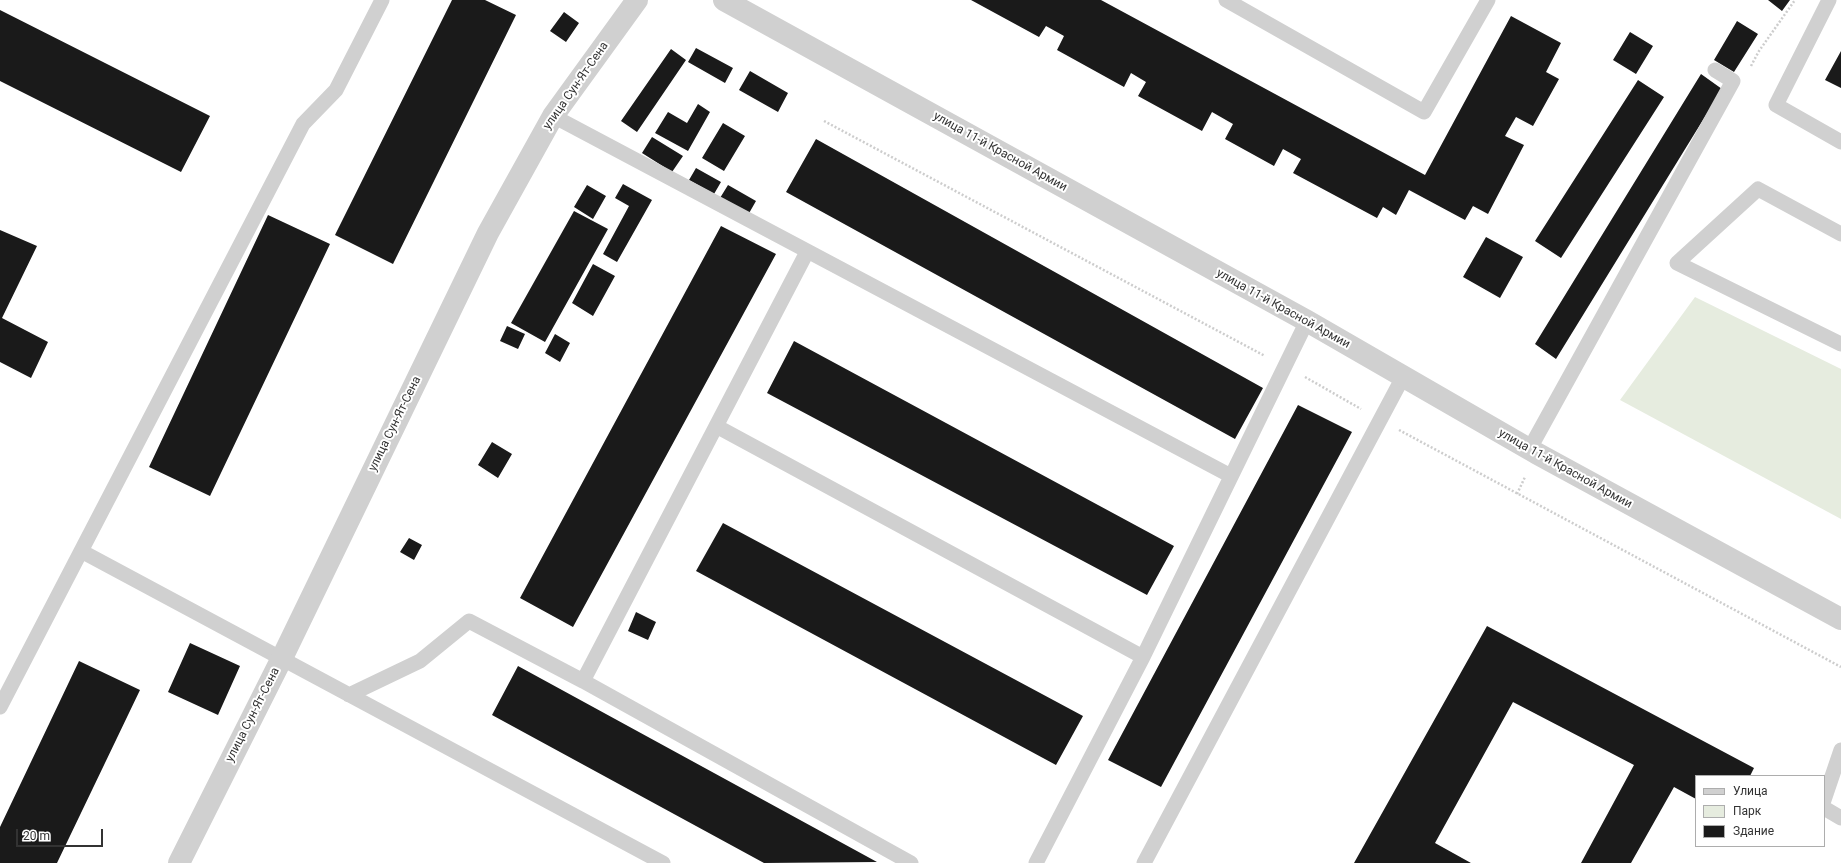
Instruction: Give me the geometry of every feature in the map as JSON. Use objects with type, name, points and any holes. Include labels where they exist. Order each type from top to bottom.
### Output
[{"type":"street","name":"улица Сун-Ят-Сена","points":[[179,863],[282,658],[488,233],[553,116],[637,0]]},
{"type":"street","name":"улица 11-й Красной Армии","points":[[724,0],[1307,322],[1529,450],[1841,620]]},
{"type":"lane","points":[[0,708],[303,124],[336,90],[382,0]]},
{"type":"lane","points":[[1226,0],[1424,112],[1488,0]]},
{"type":"lane","points":[[1829,0],[1776,105],[1841,142]]},
{"type":"lane","points":[[1529,450],[1733,81],[1715,70]]},
{"type":"lane","points":[[553,116],[1231,476]]},
{"type":"lane","points":[[1841,234],[1758,189],[1677,263],[1841,344]]},
{"type":"lane","points":[[583,681],[807,252]]},
{"type":"lane","points":[[1036,863],[1143,657],[1307,322]]},
{"type":"lane","points":[[1144,863],[1403,377]]},
{"type":"lane","points":[[716,426],[1143,657]]},
{"type":"lane","points":[[81,552],[282,658],[663,863]]},
{"type":"lane","points":[[349,695],[420,661],[468,621],[583,681],[911,863]]},
{"type":"lane","points":[[1825,797],[1841,750]]},
{"type":"lane","points":[[1825,809],[1841,818]]},
{"type":"path","points":[[824,121],[1286,366],[1380,420],[1841,667]]},
{"type":"green space","points":[[1695,297],[1841,369],[1841,519],[1620,400]]},
{"type":"building","points":[[452,0],[485,0],[516,15],[393,264],[335,235]]},
{"type":"building","points":[[971,0],[1101,0],[1425,175],[1511,16],[1561,43],[1546,72],[1559,79],[1533,126],[1516,117],[1505,136],[1524,145],[1488,214],[1473,206],[1465,220],[1409,190],[1396,215],[1383,207],[1377,218],[1293,173],[1301,159],[1283,149],[1274,166],[1225,139],[1233,124],[1212,112],[1202,131],[1138,96],[1146,82],[1131,73],[1124,87],[1057,50],[1064,36],[1046,26],[1039,37]]},
{"type":"building","points":[[1768,0],[1790,0],[1782,11]]},
{"type":"building","points":[[0,10],[210,116],[181,172],[0,81]]},
{"type":"building","points":[[564,12],[579,23],[566,42],[550,31]]},
{"type":"building","points":[[1737,21],[1758,34],[1734,72],[1714,60]]},
{"type":"building","points":[[1630,32],[1653,46],[1636,74],[1613,60]]},
{"type":"building","points":[[696,48],[733,68],[725,83],[688,62]]},
{"type":"building","points":[[671,49],[686,60],[637,132],[621,121]]},
{"type":"building","points":[[1841,51],[1841,88],[1825,80]]},
{"type":"building","points":[[750,71],[788,93],[778,112],[739,90]]},
{"type":"building","points":[[1701,74],[1722,89],[1556,359],[1535,344]]},
{"type":"building","points":[[1638,80],[1664,97],[1561,258],[1535,241]]},
{"type":"building","points":[[698,104],[710,112],[688,151],[655,133],[668,112],[687,123]]},
{"type":"building","points":[[723,123],[745,136],[724,171],[702,158]]},
{"type":"building","points":[[652,137],[683,156],[672,172],[642,153]]},
{"type":"building","points":[[816,139],[1263,388],[1235,439],[786,192]]},
{"type":"building","points":[[696,168],[721,182],[714,194],[689,180]]},
{"type":"building","points":[[623,184],[652,200],[617,262],[603,254],[629,206],[615,198]]},
{"type":"building","points":[[587,185],[606,196],[593,219],[574,207]]},
{"type":"building","points":[[728,185],[756,201],[748,215],[720,198]]},
{"type":"building","points":[[574,211],[608,229],[545,342],[511,323]]},
{"type":"building","points":[[268,215],[330,244],[210,496],[149,467]]},
{"type":"building","points":[[721,226],[776,254],[573,627],[520,598]]},
{"type":"building","points":[[0,230],[37,246],[2,318],[48,342],[31,378],[0,362]]},
{"type":"building","points":[[1486,237],[1523,257],[1500,298],[1463,277]]},
{"type":"building","points":[[593,264],[615,276],[593,316],[572,303]]},
{"type":"building","points":[[507,326],[525,334],[518,349],[500,341]]},
{"type":"building","points":[[555,334],[570,343],[560,362],[545,353]]},
{"type":"building","points":[[794,341],[1174,546],[1147,595],[767,393]]},
{"type":"building","points":[[1298,405],[1352,432],[1161,787],[1108,760]]},
{"type":"building","points":[[492,442],[512,454],[498,478],[478,465]]},
{"type":"building","points":[[723,523],[1083,716],[1056,765],[696,571]]},
{"type":"building","points":[[409,538],[422,545],[414,560],[400,552]]},
{"type":"building","points":[[636,612],[656,622],[648,640],[628,631]]},
{"type":"building","points":[[1487,626],[1754,768],[1750,775],[1695,775],[1695,798],[1674,787],[1631,863],[1581,863],[1634,765],[1513,702],[1435,843],[1471,863],[1354,863]]},
{"type":"building","points":[[190,643],[240,666],[218,715],[168,692]]},
{"type":"building","points":[[79,661],[140,690],[57,863],[0,863],[0,827]]},
{"type":"building","points":[[518,666],[877,862],[764,863],[492,715]]}]
